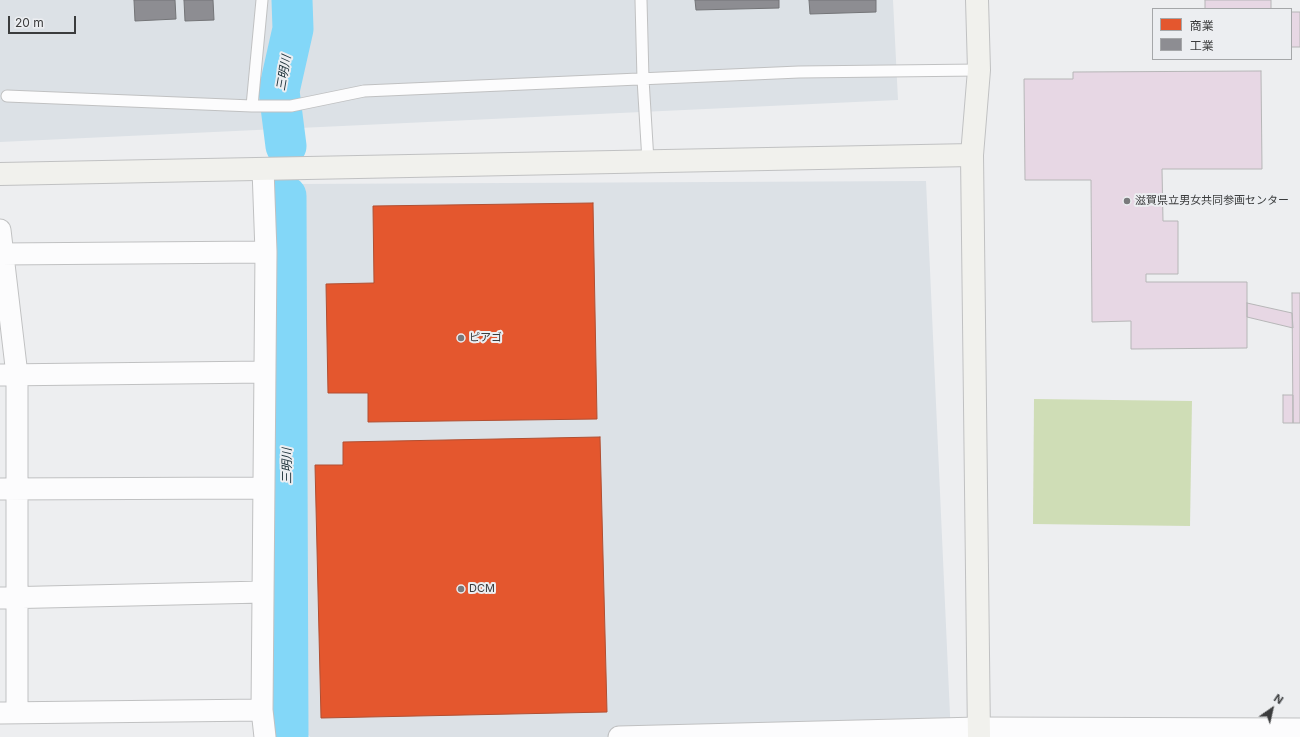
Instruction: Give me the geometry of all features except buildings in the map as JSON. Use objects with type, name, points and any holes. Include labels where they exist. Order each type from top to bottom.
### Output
[{"type":"street","points":[[977,0],[979,70],[972,155],[978,732]]},
{"type":"street","points":[[0,174],[972,155]]},
{"type":"street","points":[[263,169],[266,252],[262,710],[265,737]]},
{"type":"street","points":[[0,230],[8,375],[8,713],[262,710]]},
{"type":"street","points":[[1,254],[266,252]]},
{"type":"street","points":[[8,375],[265,372]]},
{"type":"street","points":[[9,488],[264,488]]},
{"type":"street","points":[[8,598],[263,592]]},
{"type":"street","points":[[619,737],[1300,729]]},
{"type":"lane","points":[[252,106],[262,0]]},
{"type":"lane","points":[[641,0],[643,79],[648,161]]},
{"type":"lane","points":[[7,96],[252,106],[291,106],[364,91],[800,72],[979,70]]},
{"type":"shaded area","points":[[0,0],[893,0],[898,100],[0,142]]},
{"type":"shaded area","points":[[926,181],[951,737],[310,737],[295,719],[292,191],[296,184]]},
{"type":"green space","points":[[1034,399],[1192,401],[1190,526],[1033,524]]},
{"type":"waterway","name":"三明川","points":[[286,146],[279,91],[293,29],[292,0]]},
{"type":"waterway","name":"三明川","points":[[286,196],[288,737]]},
{"type":"place","name":"滋賀県立男女共同参画センター","points":[[1127,201]]},
{"type":"place","name":"ピアゴ","points":[[461,338]]},
{"type":"place","name":"DCM","points":[[461,589]]}]
